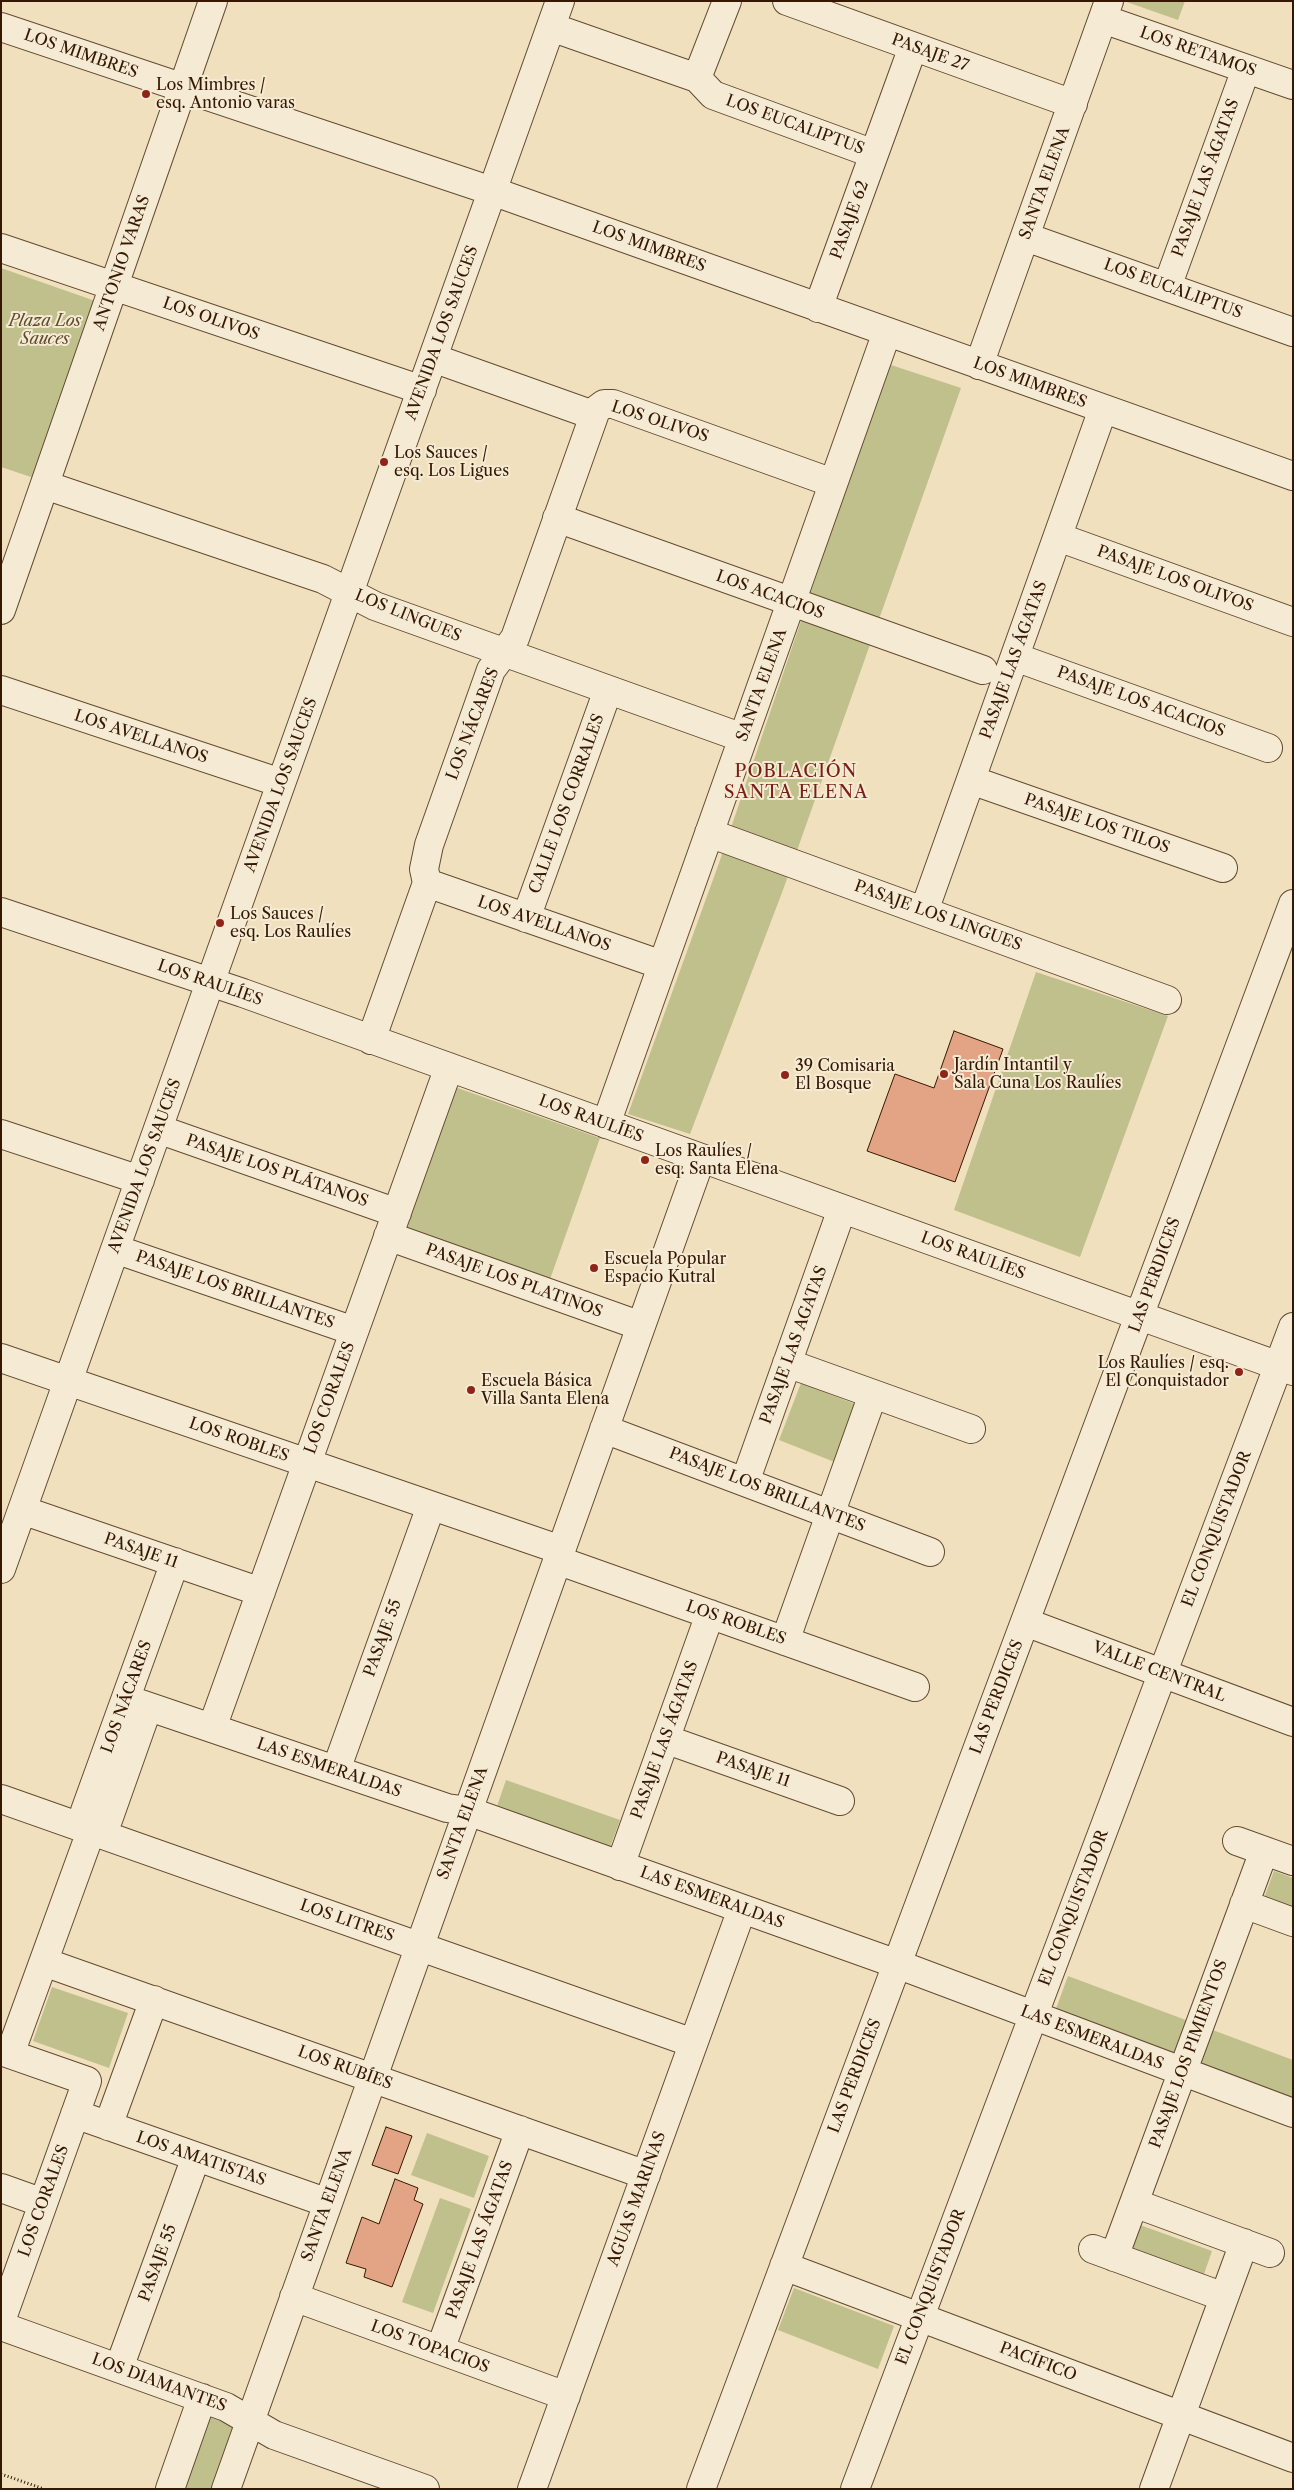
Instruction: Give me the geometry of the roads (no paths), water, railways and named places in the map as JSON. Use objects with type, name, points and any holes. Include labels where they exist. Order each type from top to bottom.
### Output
[{"type":"street","name":"ANTONIO VARAS","points":[[1,610],[213,1]]},
{"type":"street","name":"AVENIDA LOS SAUCES","points":[[1,1569],[560,1]]},
{"type":"street","points":[[697,78],[727,1]]},
{"type":"street","name":"PASAJE 27","points":[[787,1],[1073,104]]},
{"type":"street","name":"LOS RETAMOS","points":[[1106,10],[1246,69],[1293,85]]},
{"type":"street","name":"SANTA ELENA","points":[[979,365],[1106,10]]},
{"type":"street","name":"LOS MIMBRES","points":[[1,27],[492,191],[1293,476]]},
{"type":"street","name":"LOS EUCALIPTUS","points":[[551,27],[697,78],[713,95],[874,154]]},
{"type":"street","name":"PASAJE 62","points":[[818,308],[913,47]]},
{"type":"street","name":"PASAJE LAS ÁGATAS","points":[[1167,287],[1246,69]]},
{"type":"street","name":"LOS EUCALIPTUS","points":[[1026,236],[1293,332]]},
{"type":"street","name":"LOS OLIVOS","points":[[1,248],[422,390]]},
{"type":"street","name":"SANTA ELENA","points":[[606,1124],[887,332]]},
{"type":"street","name":"LOS OLIVOS","points":[[433,358],[593,415],[599,407],[613,404],[833,484]]},
{"type":"street","name":"PASAJE LAS ÁGATAS","points":[[924,912],[1103,409]]},
{"type":"street","name":"LOS NÁCARES","points":[[371,1040],[427,883],[424,869],[429,845],[491,670],[515,638],[593,415]]},
{"type":"street","name":"LOS LINGUES","points":[[45,485],[323,579],[375,606],[743,738]]},
{"type":"street","name":"LOS ACACIOS","points":[[557,518],[983,670]]},
{"type":"street","name":"PASAJE LOS OLIVOS","points":[[1058,537],[1293,622]]},
{"type":"street","name":"PASAJE LOS ACACIOS","points":[[1015,657],[1268,748]]},
{"type":"street","name":"LOS AVELLANOS","points":[[1,690],[281,783]]},
{"type":"street","name":"CALLE LOS CORRALES","points":[[526,918],[608,690]]},
{"type":"street","name":"PASAJE LOS TILOS","points":[[971,780],[1223,868]]},
{"type":"street","name":"PASAJE LOS LINGUES","points":[[709,833],[1167,1000]]},
{"type":"street","name":"LOS AVELLANOS","points":[[427,883],[662,966]]},
{"type":"street","name":"LAS PERDICES","points":[[700,2489],[1293,904]]},
{"type":"street","name":"LOS RAULÍES","points":[[1,912],[210,982],[1286,1368]]},
{"type":"street","name":"LOS CORALES","points":[[212,1728],[449,1068]]},
{"type":"street","name":"PASAJE LOS PLÁTANOS","points":[[158,1129],[392,1225]]},
{"type":"street","points":[[1,1134],[140,1180]]},
{"type":"street","name":"SANTA ELENA","points":[[226,2489],[701,1158]]},
{"type":"street","name":"PASAJE LAS AGATAS","points":[[745,1482],[842,1209]]},
{"type":"street","name":"PASAJE LOS PLATINOS","points":[[392,1225],[641,1326]]},
{"type":"street","name":"PASAJE LOS BRILLANTES","points":[[115,1250],[354,1331]]},
{"type":"street","name":"EL CONQUISTADOR","points":[[855,2489],[1162,1673],[1286,1368],[1293,1327]]},
{"type":"street","name":"LOS ROBLES","points":[[1,1358],[431,1506],[710,1614],[915,1687]]},
{"type":"street","points":[[787,1363],[971,1429]]},
{"type":"street","points":[[785,1641],[873,1394]]},
{"type":"street","name":"PASAJE LOS BRILLANTES","points":[[604,1428],[930,1552]]},
{"type":"street","name":"PASAJE 55","points":[[336,1770],[431,1506]]},
{"type":"street","name":"PASAJE 11","points":[[22,1510],[260,1592]]},
{"type":"street","name":"LOS NÁCARES","points":[[6,2052],[44,1962],[91,1831],[86,1812],[137,1703],[175,1562]]},
{"type":"street","name":"PASAJE LAS ÁGATAS","points":[[620,1866],[710,1614]]},
{"type":"street","name":"VALLE CENTRAL","points":[[1025,1622],[1293,1722]]},
{"type":"street","name":"LAS ESMERALDAS","points":[[137,1703],[447,1808],[468,1811],[897,1964],[1293,2113]]},
{"type":"street","name":"PASAJE 11","points":[[665,1739],[840,1801]]},
{"type":"street","name":"LOS LITRES","points":[[1,1799],[693,2043]]},
{"type":"street","points":[[1237,1841],[1293,1861]]},
{"type":"street","name":"PASAJE LOS PIMIENTOS","points":[[1224,2297],[1104,2253],[1134,2203],[1264,1851]]},
{"type":"street","points":[[1244,1904],[1293,1922]]},
{"type":"street","name":"AGUAS MARINAS","points":[[532,2489],[742,1909]]},
{"type":"street","name":"LOS RUBÍES","points":[[44,1962],[646,2175]]},
{"type":"street","points":[[108,2126],[154,2000]]},
{"type":"street","name":"LOS CORALES","points":[[1,2322],[87,2081],[6,2052]]},
{"type":"street","name":"LOS AMATISTAS","points":[[75,2114],[328,2203]]},
{"type":"street","name":"PASAJE LAS ÁGATAS","points":[[440,2350],[520,2130]]},
{"type":"street","name":"PASAJE 55","points":[[119,2368],[196,2157]]},
{"type":"street","points":[[1,2188],[44,2203]]},
{"type":"street","points":[[1134,2203],[1270,2253]]},
{"type":"street","points":[[1154,2489],[1244,2243]]},
{"type":"street","name":"PACÍFICO","points":[[784,2266],[1293,2458]]},
{"type":"street","name":"LOS TOPACIOS","points":[[294,2298],[566,2396]]},
{"type":"street","name":"LOS DIAMANTES","points":[[1,2326],[226,2407],[274,2435],[425,2489]]},
{"type":"street","points":[[170,2489],[202,2398]]},
{"type":"place","name":"Los Mimbres / esq. Antonio varas","points":[[146,94]]},
{"type":"place","name":"Los Sauces / esq. Los Ligues","points":[[384,462]]},
{"type":"place","name":"Los Sauces / esq. Los Raulíes","points":[[220,923]]},
{"type":"place","name":"Jardín Intantil y Sala Cuna Los Raulíes","points":[[944,1074]]},
{"type":"place","name":"39 Comisaria El Bosque","points":[[785,1075]]},
{"type":"place","name":"Los Raulíes / esq. Santa Elena","points":[[645,1160]]},
{"type":"place","name":"Escuela Popular Espacio Kutral","points":[[594,1268]]},
{"type":"place","name":"Los Raulíes / esq. El Conquistador","points":[[1239,1372]]},
{"type":"place","name":"Escuela Básica Villa Santa Elena","points":[[471,1390]]},
{"type":"district","name":"POBLACIÓN SANTA ELENA","points":[[796,782]]},
{"type":"park label","name":"Plaza Los Sauces","points":[[45,330]]}]
